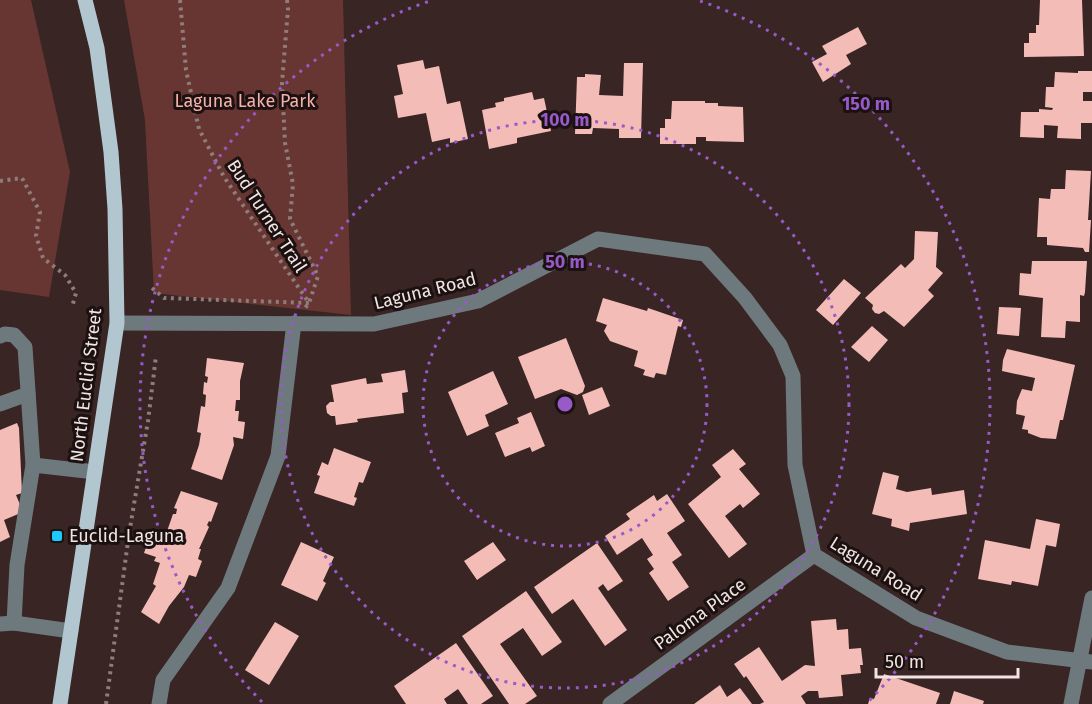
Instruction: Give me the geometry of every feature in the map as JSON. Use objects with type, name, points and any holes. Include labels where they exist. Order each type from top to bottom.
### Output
[{"type":"main road","name":"North Euclid Street","points":[[60,704],[117,323],[115,209],[111,152],[97,48],[85,0]]},
{"type":"street","name":"Laguna Road","points":[[117,323],[374,324],[478,301],[598,239],[705,254],[745,298],[780,345],[793,376],[795,465],[814,555],[916,618],[1007,652],[1086,662]]},
{"type":"street","points":[[159,704],[163,680],[228,588],[278,456],[294,323]]},
{"type":"street","points":[[0,336],[14,335],[25,347],[33,465],[7,624],[71,631]]},
{"type":"street","points":[[0,404],[28,394]]},
{"type":"street","points":[[33,465],[95,472]]},
{"type":"street","name":"Paloma Place","points":[[610,704],[814,555]]},
{"type":"street","points":[[1071,704],[1086,662],[1092,598]]},
{"type":"path","name":"Bud Turner Trail","points":[[180,0],[186,70],[199,129],[224,177],[309,303]]},
{"type":"path","points":[[287,0],[282,83],[285,143],[293,184],[290,219],[318,276],[309,303],[294,323]]},
{"type":"path","points":[[0,181],[22,178],[40,212],[36,236],[43,258],[65,275],[76,293],[72,307]]},
{"type":"path","name":"Bud Turner Trail","points":[[152,288],[164,298],[309,303]]},
{"type":"path","points":[[106,704],[156,356]]},
{"type":"green space","points":[[0,0],[31,0],[70,172],[49,297],[0,290]]},
{"type":"green space","name":"Laguna Lake Park","points":[[124,0],[343,0],[351,315],[154,293],[145,120]]},
{"type":"building","points":[[1040,0],[1082,0],[1084,56],[1024,57],[1024,43],[1029,43],[1029,33],[1036,33],[1036,25],[1039,25]]},
{"type":"building","points":[[858,27],[867,44],[846,55],[851,64],[823,82],[812,62],[827,54],[822,46]]},
{"type":"building","points":[[423,60],[425,69],[439,66],[447,104],[460,101],[468,139],[450,143],[450,138],[432,142],[426,113],[398,118],[394,96],[403,94],[397,65]]},
{"type":"building","points":[[624,63],[643,63],[641,138],[619,138],[619,129],[593,128],[592,134],[575,134],[577,77],[585,77],[585,74],[601,75],[599,95],[623,96]]},
{"type":"building","points":[[1078,71],[1092,71],[1092,92],[1083,92],[1083,101],[1092,101],[1092,123],[1081,123],[1081,139],[1057,138],[1058,126],[1044,125],[1044,138],[1020,137],[1021,112],[1039,112],[1039,109],[1052,110],[1053,108],[1045,107],[1046,87],[1054,87],[1055,72],[1078,73]]},
{"type":"building","points":[[532,92],[534,100],[544,98],[551,131],[517,138],[517,143],[489,149],[482,110],[496,107],[495,103],[504,101],[504,98]]},
{"type":"building","points":[[672,101],[705,101],[705,103],[718,103],[718,106],[743,107],[744,142],[706,141],[706,137],[696,137],[696,144],[660,144],[660,128],[665,128],[665,119],[671,119]]},
{"type":"building","points":[[1066,170],[1091,171],[1089,252],[1085,252],[1083,248],[1047,245],[1047,237],[1037,237],[1039,198],[1050,199],[1051,189],[1065,189]]},
{"type":"building","points":[[915,231],[938,232],[936,267],[943,273],[928,290],[934,296],[904,327],[884,311],[879,314],[875,313],[872,309],[873,305],[865,298],[901,264],[905,268],[914,259]]},
{"type":"building","points":[[1032,261],[1087,261],[1085,292],[1084,296],[1080,295],[1080,322],[1066,321],[1065,338],[1041,337],[1043,298],[1019,295],[1020,273],[1031,274]]},
{"type":"building","points":[[844,279],[861,293],[833,325],[816,310]]},
{"type":"building","points":[[603,298],[647,311],[648,308],[683,320],[681,327],[678,326],[666,375],[656,373],[654,378],[643,375],[645,370],[634,366],[638,351],[610,341],[604,331],[607,325],[596,321]]},
{"type":"building","points":[[999,307],[1021,308],[1019,336],[997,334]]},
{"type":"building","points":[[872,326],[888,340],[869,362],[851,347]]},
{"type":"building","points":[[566,338],[585,386],[583,392],[577,395],[561,389],[535,399],[518,357]]},
{"type":"building","points":[[1007,349],[1075,365],[1063,420],[1060,420],[1056,439],[1041,438],[1022,429],[1025,416],[1016,414],[1017,401],[1022,389],[1032,391],[1035,378],[1002,371]]},
{"type":"building","points":[[207,358],[244,363],[240,381],[240,400],[236,400],[235,411],[239,411],[238,421],[245,422],[243,439],[233,437],[234,445],[222,480],[191,469],[201,433],[197,432],[201,406],[205,407],[206,395],[203,394],[204,382],[207,383],[208,377],[205,376]]},
{"type":"building","points":[[405,370],[408,392],[402,393],[404,413],[357,419],[358,422],[336,425],[335,416],[327,413],[326,406],[334,402],[331,385],[366,378],[367,384],[383,382],[381,374]]},
{"type":"building","points":[[493,371],[508,404],[485,415],[489,426],[467,436],[448,392]]},
{"type":"building","points":[[602,387],[610,406],[589,415],[582,395]]},
{"type":"building","points":[[531,412],[545,446],[532,452],[530,447],[505,457],[495,433],[519,423],[517,418]]},
{"type":"building","points":[[17,423],[22,493],[16,495],[23,512],[4,520],[10,537],[0,542],[0,430]]},
{"type":"building","points":[[334,448],[371,462],[363,483],[359,482],[354,497],[357,498],[354,506],[314,493],[322,462],[328,465]]},
{"type":"building","points":[[733,449],[746,464],[739,469],[760,494],[743,508],[740,504],[725,516],[747,544],[729,558],[688,504],[721,477],[712,465]]},
{"type":"building","points":[[883,472],[899,476],[896,489],[907,492],[931,488],[932,495],[964,490],[967,514],[910,523],[909,531],[891,526],[892,519],[872,514]]},
{"type":"building","points":[[181,491],[218,503],[199,549],[201,549],[198,559],[202,561],[196,577],[189,575],[184,587],[159,624],[141,612],[156,586],[153,584],[160,563],[154,561],[156,557],[144,553],[150,536],[162,540],[165,537],[173,514],[176,514],[177,509],[174,508]]},
{"type":"building","points":[[667,494],[685,521],[667,533],[682,555],[672,562],[689,587],[668,601],[649,573],[654,569],[647,559],[653,555],[642,538],[617,555],[605,536],[630,519],[626,514],[654,495],[657,501]]},
{"type":"building","points":[[1036,519],[1060,524],[1056,547],[1046,545],[1038,586],[1012,581],[1011,585],[978,579],[985,540],[1030,549]]},
{"type":"building","points":[[301,542],[334,557],[323,581],[326,583],[317,601],[281,585]]},
{"type":"building","points":[[493,542],[506,560],[477,580],[464,561]]},
{"type":"building","points":[[597,543],[623,581],[608,591],[603,584],[598,588],[627,630],[605,646],[573,599],[552,614],[534,587]]},
{"type":"building","points":[[526,591],[562,642],[542,656],[523,628],[500,644],[537,696],[525,704],[509,704],[462,636]]},
{"type":"building","points":[[836,619],[837,630],[848,629],[849,649],[861,648],[863,665],[860,665],[861,673],[841,675],[843,696],[819,698],[818,691],[808,691],[801,696],[806,704],[760,704],[764,702],[746,676],[744,678],[734,664],[759,647],[782,681],[805,665],[815,666],[811,621]]},
{"type":"building","points":[[275,622],[299,636],[269,685],[245,670]]},
{"type":"building","points":[[456,643],[493,696],[481,704],[468,704],[458,689],[444,699],[447,704],[406,704],[394,686]]},
{"type":"building","points":[[884,674],[940,693],[936,704],[868,704],[870,698],[874,699]]},
{"type":"building","points":[[720,685],[727,697],[740,688],[752,704],[694,704]]},
{"type":"building","points":[[954,691],[984,701],[983,704],[950,704]]},
{"type":"place","name":"Euclid-Laguna","points":[[57,536]]}]
